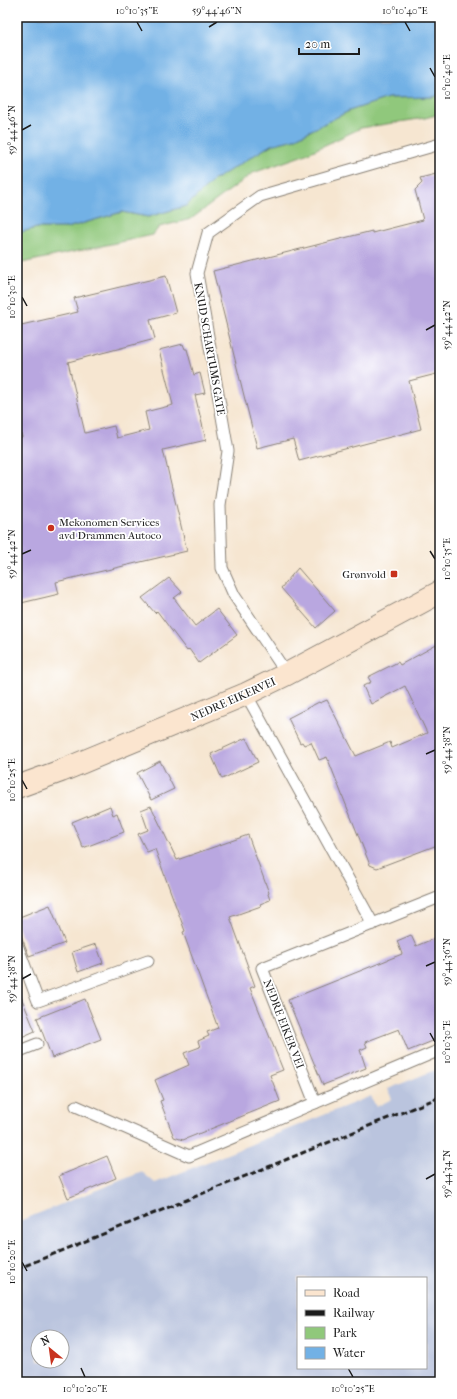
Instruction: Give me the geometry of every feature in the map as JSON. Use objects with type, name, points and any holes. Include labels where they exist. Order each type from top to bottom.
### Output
[{"type":"main road","name":"NEDRE EIKERVEI","points":[[17,787],[62,771],[246,694],[413,608],[440,592]]},
{"type":"lane","name":"KNUD SCHARTUMS GATE","points":[[287,674],[234,596],[222,568],[220,505],[228,450],[197,273],[208,232],[260,196],[440,144]]},
{"type":"lane","points":[[246,694],[373,924]]},
{"type":"lane","name":"NEDRE EIKER VEI","points":[[315,1103],[262,968],[440,897]]},
{"type":"lane","points":[[17,945],[38,1001],[148,961]]},
{"type":"lane","points":[[17,1052],[36,1044]]},
{"type":"lane","points":[[76,1106],[189,1156],[440,1050]]},
{"type":"shaded area","points":[[440,1068],[440,1382],[17,1382],[17,1222],[142,1172],[155,1183],[371,1096],[376,1107],[392,1099],[388,1089]]},
{"type":"green space","points":[[440,95],[440,114],[425,118],[361,128],[304,155],[253,173],[191,219],[159,227],[153,235],[17,264],[17,233],[37,228],[67,228],[122,212],[148,217],[186,206],[214,180],[271,145],[294,139],[349,111],[388,98],[433,97]]},
{"type":"water","points":[[17,17],[440,17],[440,95],[433,97],[388,98],[349,111],[294,139],[271,145],[214,180],[186,206],[148,217],[122,212],[67,228],[37,228],[17,233]]},
{"type":"building","points":[[440,173],[440,373],[409,381],[421,429],[299,461],[293,439],[257,448],[213,271],[372,231],[372,233],[423,220],[415,190],[422,183],[420,178]]},
{"type":"building","points":[[166,276],[176,313],[150,320],[155,339],[68,362],[85,433],[114,426],[117,438],[149,430],[145,412],[173,405],[159,350],[183,344],[185,349],[187,349],[194,375],[200,373],[205,393],[195,395],[206,440],[163,450],[187,551],[56,582],[59,594],[17,604],[17,438],[22,437],[17,418],[17,326],[78,312],[74,298]]},
{"type":"building","points":[[298,568],[335,611],[316,628],[281,588]]},
{"type":"building","points":[[169,578],[182,592],[174,598],[195,626],[217,609],[237,635],[199,663],[189,649],[187,651],[157,611],[155,613],[142,598]]},
{"type":"building","points":[[440,643],[440,844],[377,868],[370,865],[327,757],[319,760],[311,742],[304,745],[302,742],[300,743],[288,718],[319,702],[320,703],[327,700],[356,756],[390,742],[392,748],[427,733],[405,686],[371,704],[363,686],[371,682],[368,677],[398,662],[400,665]]},
{"type":"building","points":[[246,738],[258,762],[222,779],[211,754]]},
{"type":"building","points":[[160,761],[174,789],[151,800],[137,773]]},
{"type":"building","points":[[110,806],[113,815],[117,813],[124,832],[83,848],[72,822]]},
{"type":"building","points":[[151,806],[177,860],[248,835],[269,893],[270,900],[260,904],[261,906],[230,917],[255,986],[250,988],[283,1070],[270,1075],[280,1101],[183,1140],[174,1137],[160,1101],[163,1100],[155,1080],[189,1065],[184,1053],[200,1047],[198,1041],[209,1036],[207,1032],[218,1028],[155,849],[147,852],[138,834],[148,830],[141,810]]},
{"type":"building","points":[[50,905],[65,943],[29,956],[17,925],[17,918]]},
{"type":"building","points":[[411,935],[416,946],[440,936],[440,1038],[408,1051],[399,1029],[365,1042],[367,1047],[360,1050],[366,1068],[323,1085],[288,1000],[402,954],[397,941]]},
{"type":"building","points":[[96,944],[103,963],[78,972],[72,952]]},
{"type":"building","points":[[17,987],[35,1031],[17,1039]]},
{"type":"building","points":[[85,999],[101,1039],[52,1058],[37,1018]]},
{"type":"building","points":[[107,1156],[116,1178],[68,1198],[59,1176]]},
{"type":"railway","points":[[17,1269],[440,1097]]},
{"type":"place","name":"Mekonomen Services avd Drammen Autoco","points":[[51,528]]},
{"type":"place","name":"Grønvold","points":[[394,574]]}]
